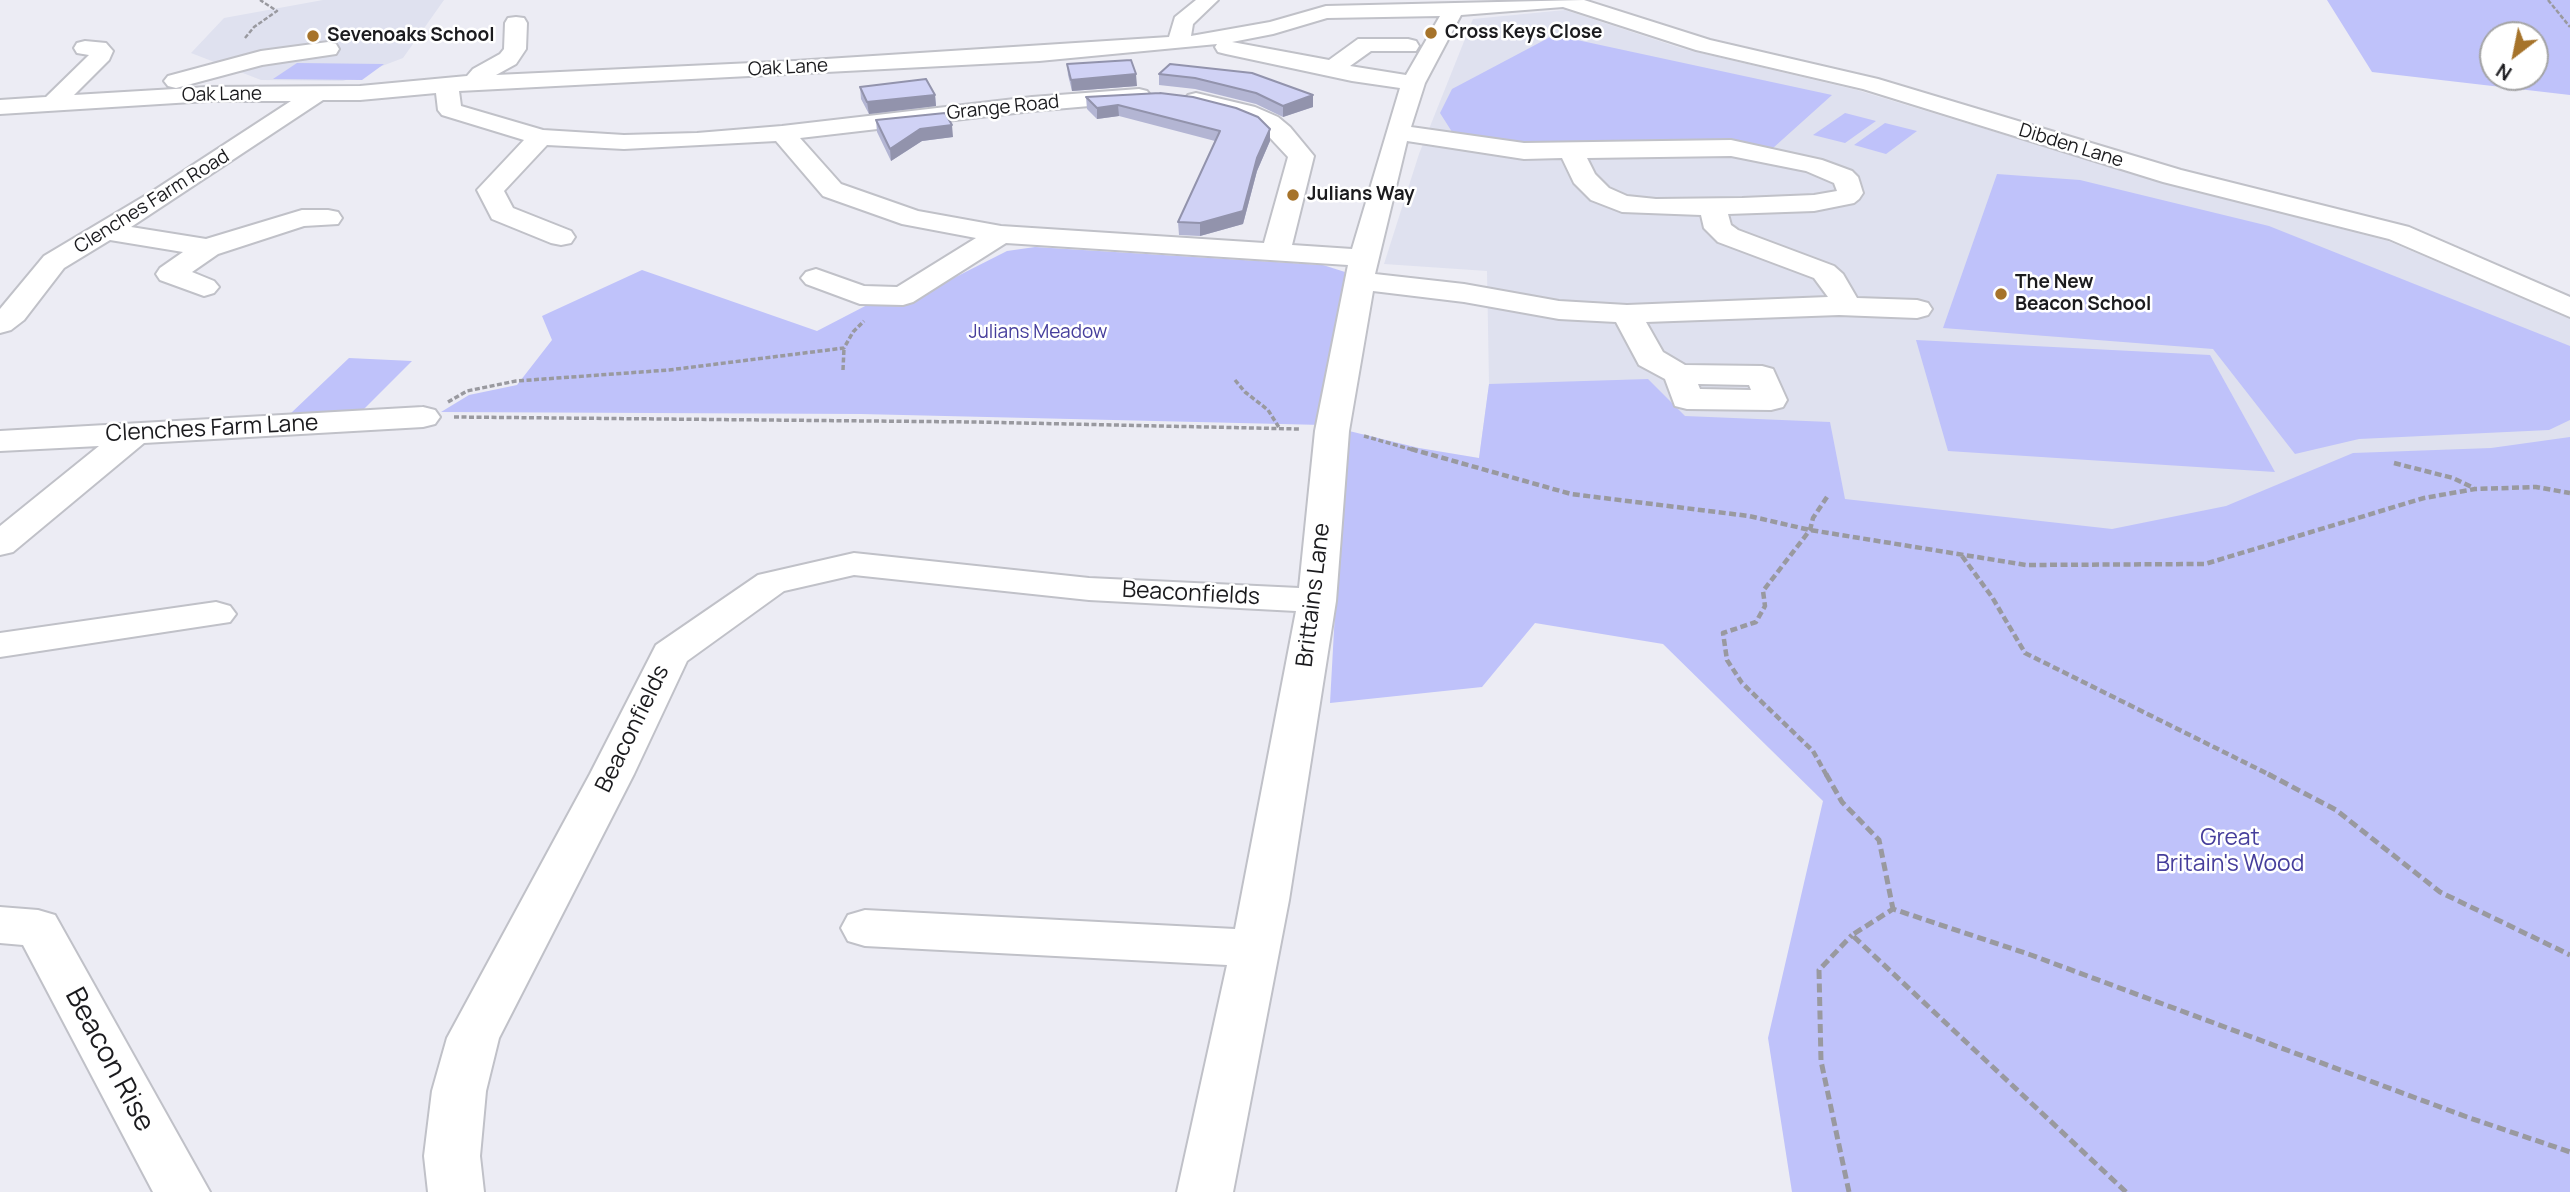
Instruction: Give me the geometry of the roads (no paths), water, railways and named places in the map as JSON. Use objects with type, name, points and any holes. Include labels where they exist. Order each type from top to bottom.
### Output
[{"type":"street","points":[[1179,43],[1183,22],[1208,0]]},
{"type":"street","name":"Oak Lane","points":[[0,107],[208,94],[317,94],[474,82],[761,70],[1179,43],[1231,36],[1326,12],[1570,1]]},
{"type":"street","name":"Dibden Lane","points":[[1570,1],[1704,45],[1870,85],[2172,176],[2399,233],[2570,307]]},
{"type":"street","name":"Brittains Lane","points":[[1205,1192],[1255,948],[1317,601],[1332,431],[1362,269],[1397,132],[1413,83],[1463,6]]},
{"type":"street","points":[[474,82],[481,74],[508,59],[515,49],[516,23]]},
{"type":"street","points":[[1297,30],[1320,35]]},
{"type":"street","points":[[1343,39],[1366,44],[1408,46]]},
{"type":"street","points":[[1333,68],[1366,44]]},
{"type":"street","points":[[1226,47],[1352,74],[1413,83]]},
{"type":"street","points":[[52,104],[102,55],[98,48],[85,48]]},
{"type":"street","points":[[135,99],[160,86],[261,58],[328,49]]},
{"type":"street","points":[[725,53],[743,53],[759,65],[761,70]]},
{"type":"street","name":"Grange Road","points":[[447,85],[450,110],[541,137],[624,142],[697,140],[782,133],[1118,96],[1167,96],[1222,105],[1269,121],[1301,156],[1276,251]]},
{"type":"street","name":"Clenches Farm Road","points":[[0,324],[13,314],[54,262],[162,197],[317,94]]},
{"type":"street","points":[[1397,132],[1524,150],[1731,148],[1813,164],[1843,177],[1850,193],[1831,200],[1713,207],[1622,204],[1608,199],[1583,177],[1571,150]]},
{"type":"street","points":[[782,133],[832,190],[912,218],[1001,234],[1276,251],[1464,293],[1559,310],[1627,314],[1847,306],[1917,309]]},
{"type":"street","points":[[541,137],[490,190],[502,213],[561,237]]},
{"type":"street","points":[[1713,207],[1718,228],[1728,236],[1824,272],[1833,280],[1847,306]]},
{"type":"street","points":[[204,287],[170,274],[208,248],[302,218],[328,218]]},
{"type":"street","points":[[105,231],[208,248]]},
{"type":"street","points":[[816,278],[860,295],[903,296],[1001,234]]},
{"type":"street","points":[[1627,314],[1650,358],[1679,374]]},
{"type":"street","name":"Clenches Farm Lane","points":[[0,441],[424,417]]},
{"type":"street","points":[[0,544],[135,433]]},
{"type":"street","name":"Beaconfields","points":[[449,1189],[459,1091],[473,1038],[612,775],[670,654],[771,583],[854,564],[1089,589],[1317,601]]},
{"type":"street","points":[[0,645],[216,614]]},
{"type":"street","name":"Beacon Rise","points":[[19,927],[182,1192]]},
{"type":"street","points":[[865,928],[1255,948]]},
{"type":"place","name":"Cross Keys Close","points":[[1431,33]]},
{"type":"place","name":"Sevenoaks School","points":[[313,36]]},
{"type":"place","name":"Julians Way","points":[[1293,195]]},
{"type":"place","name":"The New Beacon School","points":[[2001,294]]},
{"type":"park label","name":"Julians Meadow","points":[[1038,333]]},
{"type":"park label","name":"Great Britain's Wood","points":[[2230,852]]}]
